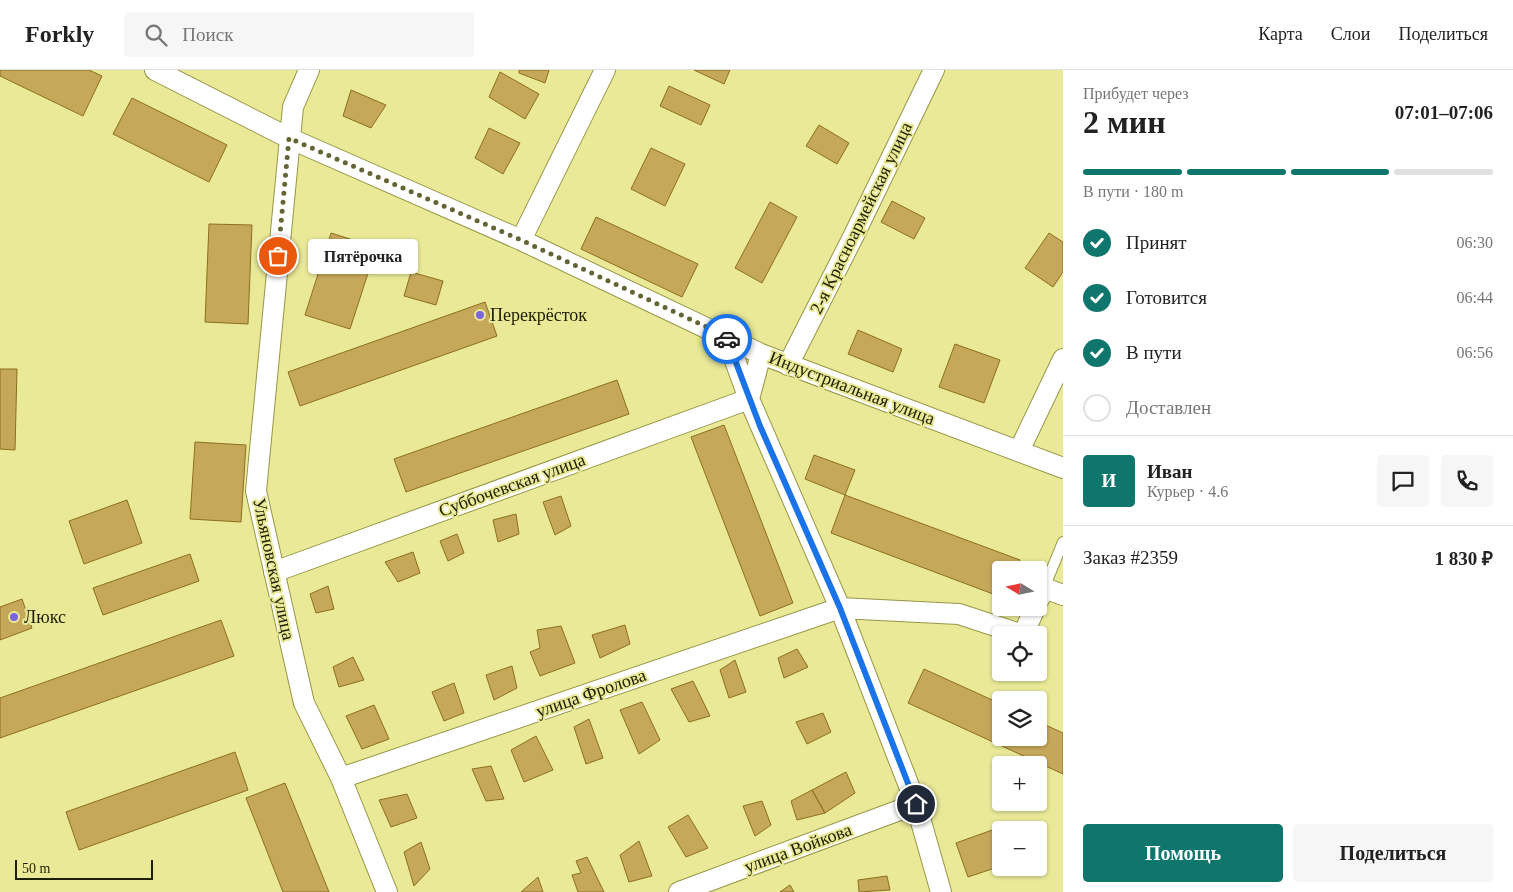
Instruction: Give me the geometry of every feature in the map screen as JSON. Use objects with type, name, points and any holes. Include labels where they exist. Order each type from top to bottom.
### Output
[{"type":"street","name":"Ульяновская улица","points":[[309,70],[293,107],[289,138],[256,491],[304,703],[341,778],[387,892]]},
{"type":"street","points":[[521,240],[605,70]]},
{"type":"street","name":"2-я Красноармейская улица","points":[[788,365],[934,70]]},
{"type":"street","name":"Индустриальная улица","points":[[165,72],[289,138],[521,240],[761,354],[1063,468]]},
{"type":"street","points":[[726,336],[750,399],[840,608],[916,804],[941,892]]},
{"type":"street","points":[[750,399],[761,354]]},
{"type":"street","points":[[1019,451],[1063,359]]},
{"type":"street","name":"Суббочевская улица","points":[[274,572],[750,399]]},
{"type":"street","points":[[1048,594],[1063,595]]},
{"type":"street","points":[[840,608],[959,614],[996,626]]},
{"type":"street","name":"улица Фролова","points":[[341,778],[840,608]]},
{"type":"street","name":"улица Войкова","points":[[679,892],[916,804]]},
{"type":"lane","points":[[1048,577],[1063,542]]},
{"type":"building","points":[[0,70],[89,70],[102,76],[83,116],[0,76]]},
{"type":"building","points":[[519,70],[549,70],[545,83],[519,73]]},
{"type":"building","points":[[694,70],[730,70],[724,84]]},
{"type":"building","points":[[500,72],[539,94],[525,119],[489,97]]},
{"type":"building","points":[[669,86],[710,105],[701,125],[660,106]]},
{"type":"building","points":[[351,90],[386,105],[371,128],[343,116]]},
{"type":"building","points":[[132,98],[227,145],[209,182],[113,134]]},
{"type":"building","points":[[819,125],[849,143],[837,164],[806,146]]},
{"type":"building","points":[[489,128],[520,143],[503,174],[475,158]]},
{"type":"building","points":[[651,148],[685,164],[665,206],[631,189]]},
{"type":"building","points":[[892,201],[925,218],[914,239],[881,222]]},
{"type":"building","points":[[770,202],[797,217],[762,283],[735,268]]},
{"type":"building","points":[[596,217],[698,264],[682,297],[581,249]]},
{"type":"building","points":[[209,224],[252,225],[248,324],[205,322]]},
{"type":"building","points":[[331,233],[366,244],[361,261],[371,264],[350,329],[305,315]]},
{"type":"building","points":[[1049,233],[1063,242],[1063,272],[1053,287],[1025,268]]},
{"type":"building","points":[[411,272],[443,281],[436,305],[404,296]]},
{"type":"building","points":[[485,302],[497,336],[300,406],[288,372]]},
{"type":"building","points":[[858,330],[902,349],[893,372],[848,354]]},
{"type":"building","points":[[955,344],[1000,360],[984,403],[939,387]]},
{"type":"building","points":[[0,369],[17,369],[15,450],[0,449]]},
{"type":"building","points":[[617,380],[629,414],[406,492],[394,459]]},
{"type":"building","points":[[724,425],[793,603],[760,616],[691,437]]},
{"type":"building","points":[[195,442],[246,445],[241,522],[190,519]]},
{"type":"building","points":[[814,455],[855,470],[845,495],[805,479]]},
{"type":"building","points":[[845,495],[1020,560],[992,561],[992,594],[831,533]]},
{"type":"building","points":[[561,496],[571,526],[555,535],[543,502]]},
{"type":"building","points":[[127,500],[142,543],[84,564],[69,521]]},
{"type":"building","points":[[516,514],[519,534],[498,542],[493,520]]},
{"type":"building","points":[[457,534],[464,553],[448,561],[440,541]]},
{"type":"building","points":[[413,552],[420,573],[398,582],[385,562]]},
{"type":"building","points":[[190,554],[199,581],[103,615],[93,588]]},
{"type":"building","points":[[328,586],[334,609],[316,613],[310,594]]},
{"type":"building","name":"Люкс","points":[[22,599],[32,628],[0,640],[0,607]]},
{"type":"building","points":[[221,620],[234,656],[0,738],[0,698]]},
{"type":"building","points":[[625,625],[630,644],[600,658],[592,635]]},
{"type":"building","points":[[561,626],[575,663],[540,676],[530,652],[540,648],[537,630]]},
{"type":"building","points":[[797,649],[808,667],[784,678],[778,658]]},
{"type":"building","points":[[353,657],[364,680],[339,687],[333,667]]},
{"type":"building","points":[[735,660],[746,692],[729,698],[720,670]]},
{"type":"building","points":[[512,666],[517,688],[494,700],[486,675]]},
{"type":"building","points":[[924,669],[992,700],[992,741],[908,703]]},
{"type":"building","points":[[693,681],[710,716],[689,722],[671,689]]},
{"type":"building","points":[[454,683],[464,713],[444,721],[432,692]]},
{"type":"building","points":[[642,702],[660,740],[639,754],[620,710]]},
{"type":"building","points":[[374,705],[389,739],[362,749],[346,716]]},
{"type":"building","points":[[823,713],[831,732],[807,744],[796,722]]},
{"type":"building","points":[[589,719],[603,758],[586,764],[574,727]]},
{"type":"building","points":[[1047,726],[1063,733],[1063,774],[1047,767],[1047,756],[1024,756],[1002,746],[1047,746]]},
{"type":"building","points":[[536,736],[553,770],[524,782],[511,750]]},
{"type":"building","points":[[235,752],[248,790],[79,850],[66,812]]},
{"type":"building","points":[[491,766],[504,799],[486,801],[472,769]]},
{"type":"building","points":[[846,772],[855,793],[825,813],[812,790]]},
{"type":"building","points":[[285,783],[329,892],[283,892],[246,798]]},
{"type":"building","points":[[812,790],[825,813],[797,820],[791,801]]},
{"type":"building","points":[[407,794],[417,818],[391,827],[379,800]]},
{"type":"building","points":[[762,801],[771,825],[755,836],[743,806]]},
{"type":"building","points":[[688,815],[708,848],[686,857],[668,827]]},
{"type":"building","points":[[992,830],[992,869],[968,877],[956,843]]},
{"type":"building","points":[[639,841],[652,876],[629,882],[620,855]]},
{"type":"building","points":[[421,842],[430,869],[414,886],[404,852]]},
{"type":"building","points":[[587,857],[604,892],[578,892],[572,875],[581,873],[576,861]]},
{"type":"building","points":[[887,876],[890,890],[859,892],[858,880]]},
{"type":"building","points":[[538,877],[543,892],[521,892]]},
{"type":"building","points":[[790,885],[794,892],[780,892]]},
{"type":"way so far","points":[[278,256],[289,138],[521,240],[726,336],[727,339]]},
{"type":"place","name":"Пятёрочка","points":[[278,256]]},
{"type":"place","name":"Перекрёсток","points":[[480,315]]},
{"type":"place","name":"Люкс","points":[[14,617]]},
{"type":"route","points":[[727,339],[760,426],[840,608],[916,804]]}]
